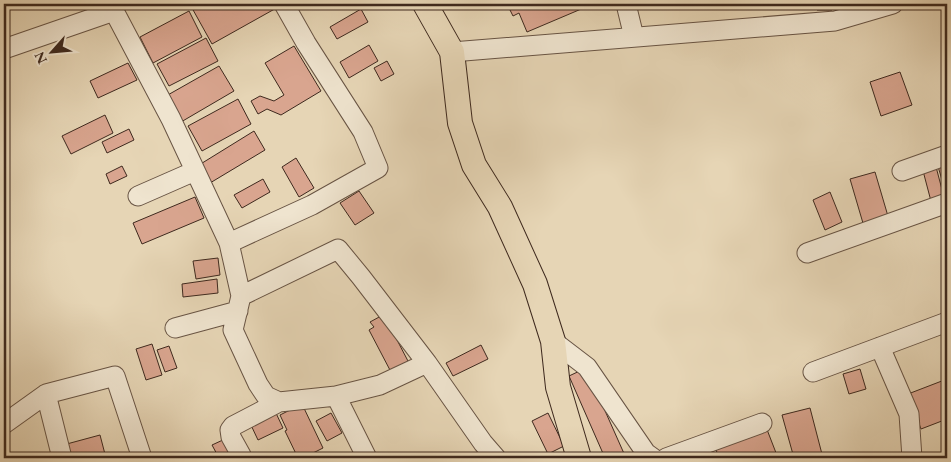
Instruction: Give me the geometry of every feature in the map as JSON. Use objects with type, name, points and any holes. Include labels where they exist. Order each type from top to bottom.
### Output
[{"type":"main road","points":[[425,4],[452,52],[460,123],[474,165],[500,206],[535,284],[553,341],[558,387],[576,457]]},
{"type":"street","points":[[229,243],[312,205],[378,168],[364,132],[306,43],[284,4]]},
{"type":"street","points":[[626,4],[634,37]]},
{"type":"street","points":[[452,52],[835,21],[893,4]]},
{"type":"street","points":[[4,49],[113,7],[171,119],[229,243],[239,303],[233,330],[258,384],[266,396],[279,402]]},
{"type":"street","points":[[902,171],[947,155]]},
{"type":"street","points":[[138,196],[195,171]]},
{"type":"street","points":[[807,253],[947,203]]},
{"type":"street","points":[[175,328],[239,303],[338,249],[362,277],[483,443],[496,458]]},
{"type":"street","points":[[813,372],[947,322]]},
{"type":"street","points":[[553,341],[587,367],[646,453],[653,458]]},
{"type":"street","points":[[880,347],[909,414],[912,458]]},
{"type":"street","points":[[241,455],[231,437],[230,430],[232,426],[279,402],[336,396],[380,385],[427,364]]},
{"type":"street","points":[[4,424],[46,394],[114,376],[142,458]]},
{"type":"street","points":[[46,394],[62,458]]},
{"type":"street","points":[[336,396],[367,458]]},
{"type":"street","points":[[666,458],[762,423]]},
{"type":"building","points":[[201,4],[279,4],[280,6],[212,44],[192,8]]},
{"type":"building","points":[[507,4],[593,4],[527,32],[519,13],[513,16]]},
{"type":"building","points":[[817,4],[832,4],[832,10],[817,10]]},
{"type":"building","points":[[361,9],[368,22],[337,39],[330,27]]},
{"type":"building","points":[[189,11],[202,37],[153,63],[140,37]]},
{"type":"building","points":[[206,38],[218,61],[169,86],[157,64]]},
{"type":"building","points":[[369,45],[378,61],[349,78],[340,62]]},
{"type":"building","points":[[294,46],[321,91],[281,115],[267,109],[258,114],[251,101],[260,96],[274,101],[284,95],[265,63]]},
{"type":"building","points":[[387,61],[394,74],[381,81],[374,68]]},
{"type":"building","points":[[128,63],[137,80],[98,98],[90,81]]},
{"type":"building","points":[[219,66],[234,91],[181,122],[166,96]]},
{"type":"building","points":[[900,72],[912,105],[881,116],[870,82]]},
{"type":"building","points":[[238,99],[251,124],[202,151],[188,126]]},
{"type":"building","points":[[105,115],[113,133],[71,154],[62,136]]},
{"type":"building","points":[[129,129],[134,140],[107,153],[102,142]]},
{"type":"building","points":[[254,131],[265,150],[210,183],[199,165]]},
{"type":"building","points":[[296,158],[314,188],[299,197],[282,167]]},
{"type":"building","points":[[947,160],[947,197],[937,163]]},
{"type":"building","points":[[935,163],[945,201],[932,205],[922,167]]},
{"type":"building","points":[[122,166],[127,176],[110,184],[106,174]]},
{"type":"building","points":[[875,172],[890,223],[865,230],[850,179]]},
{"type":"building","points":[[263,179],[270,192],[242,208],[234,195]]},
{"type":"building","points":[[359,191],[374,213],[355,225],[340,203]]},
{"type":"building","points":[[830,192],[842,222],[825,230],[813,200]]},
{"type":"building","points":[[195,197],[204,218],[142,244],[133,223]]},
{"type":"building","points":[[218,258],[220,275],[196,279],[193,261]]},
{"type":"building","points":[[217,279],[218,293],[183,297],[182,284]]},
{"type":"building","points":[[381,316],[398,337],[396,338],[409,363],[391,372],[369,330],[374,327],[370,322]]},
{"type":"building","points":[[152,344],[162,375],[146,380],[136,349]]},
{"type":"building","points":[[481,345],[488,359],[453,376],[446,363]]},
{"type":"building","points":[[169,346],[177,368],[165,372],[157,350]]},
{"type":"building","points":[[586,368],[626,458],[605,458],[569,376]]},
{"type":"building","points":[[860,369],[866,389],[849,394],[843,374]]},
{"type":"building","points":[[947,379],[947,419],[921,429],[908,394]]},
{"type":"building","points":[[302,404],[323,448],[303,458],[298,458],[285,431],[287,430],[280,415]]},
{"type":"building","points":[[810,408],[823,458],[794,458],[782,415]]},
{"type":"building","points":[[275,411],[283,428],[258,440],[250,423]]},
{"type":"building","points":[[331,413],[342,433],[327,441],[316,421]]},
{"type":"building","points":[[548,413],[564,446],[548,454],[532,421]]},
{"type":"building","points":[[766,427],[778,458],[719,458],[715,447]]},
{"type":"building","points":[[100,435],[106,458],[66,458],[63,445]]},
{"type":"building","points":[[225,439],[235,458],[219,458],[212,445]]}]
